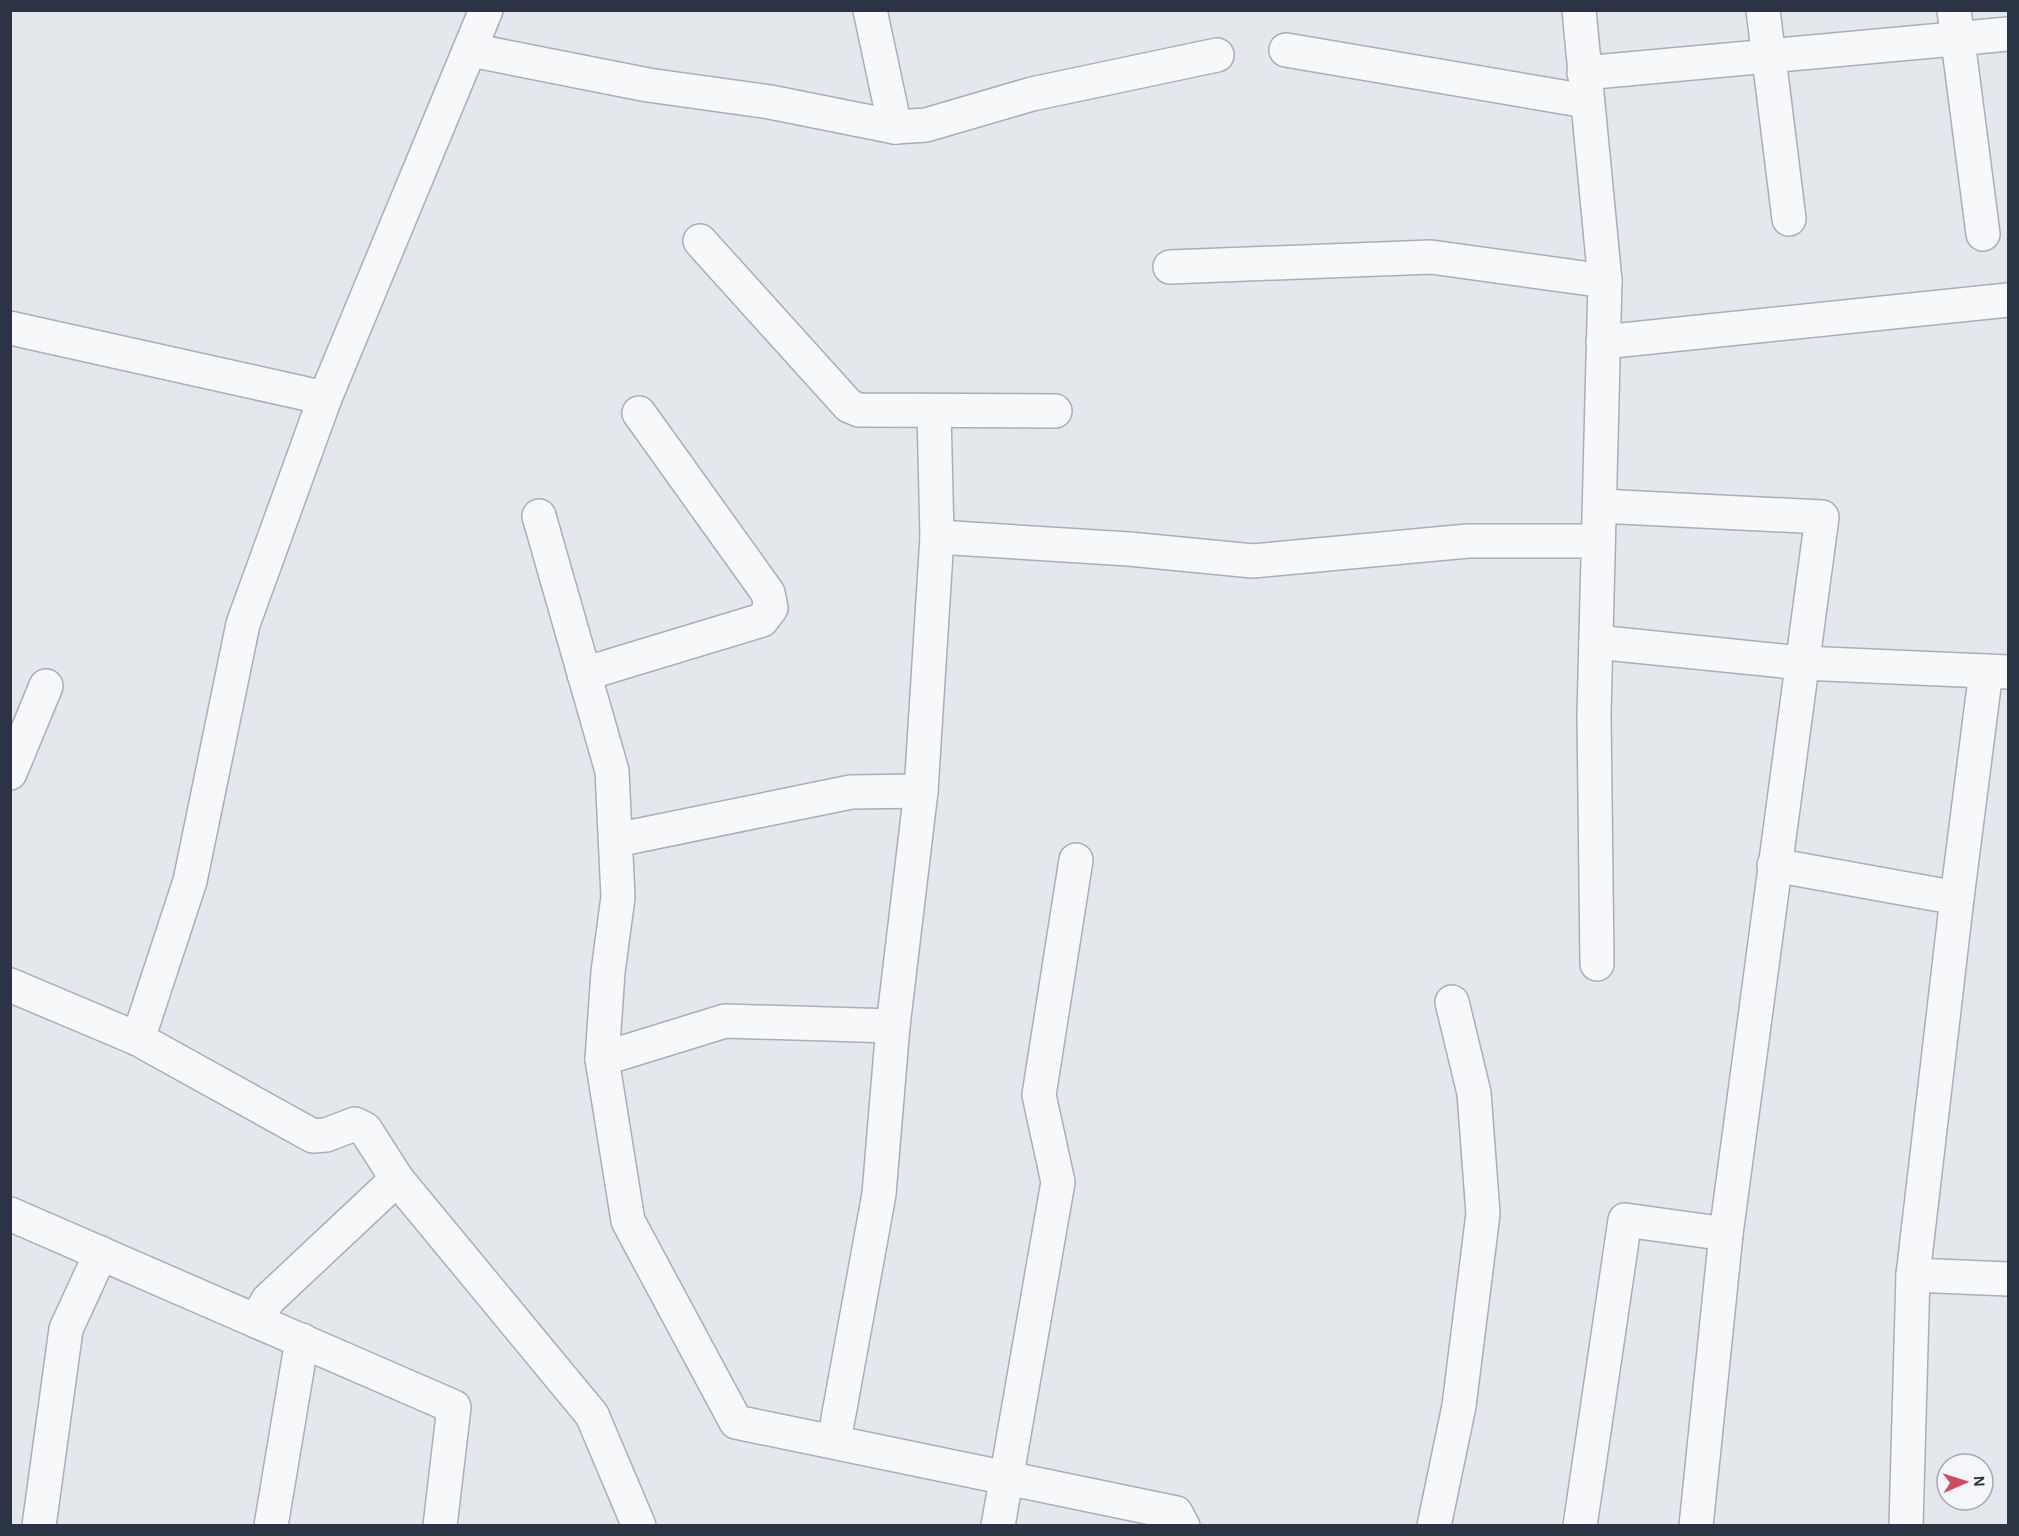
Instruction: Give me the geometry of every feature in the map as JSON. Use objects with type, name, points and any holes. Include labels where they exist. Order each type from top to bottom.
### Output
[{"type":"street","points":[[138,1038],[190,881],[243,624],[325,398],[486,10]]},
{"type":"street","points":[[870,10],[895,127]]},
{"type":"street","points":[[1579,10],[1605,281],[1594,715],[1597,964]]},
{"type":"street","points":[[1763,10],[1789,219]]},
{"type":"street","points":[[1286,50],[1585,87],[1955,25],[2008,34]]},
{"type":"street","points":[[1955,25],[1983,234]]},
{"type":"street","points":[[471,50],[648,85],[770,102],[895,127],[926,125],[1032,94],[1217,55]]},
{"type":"street","points":[[700,241],[849,406],[859,410],[1055,411]]},
{"type":"street","points":[[1170,267],[1431,258],[1605,281]]},
{"type":"street","points":[[1603,342],[2008,300]]},
{"type":"street","points":[[10,328],[325,398]]},
{"type":"street","points":[[834,1441],[879,1194],[893,1026],[921,791],[937,537],[934,411]]},
{"type":"street","points":[[584,674],[762,620],[771,608],[768,593],[639,413]]},
{"type":"street","points":[[1600,506],[1822,517],[1726,1234],[1696,1526]]},
{"type":"street","points":[[539,516],[612,771],[618,897],[608,972],[602,1059],[628,1221],[736,1422],[1006,1476],[1176,1513],[1183,1526]]},
{"type":"street","points":[[937,537],[1129,549],[1253,561],[1468,541],[1598,541]]},
{"type":"street","points":[[1596,642],[1802,663],[1997,671],[1957,898],[1913,1275],[1906,1526]]},
{"type":"street","points":[[10,773],[46,686]]},
{"type":"street","points":[[616,840],[851,792],[921,791]]},
{"type":"street","points":[[998,1526],[1058,1182],[1039,1095],[1076,860]]},
{"type":"street","points":[[1774,865],[1957,898]]},
{"type":"street","points":[[10,985],[138,1038],[313,1137],[326,1135],[355,1124],[365,1129],[397,1179],[592,1415],[639,1526]]},
{"type":"street","points":[[1434,1526],[1459,1406],[1483,1214],[1474,1093],[1452,1002]]},
{"type":"street","points":[[602,1059],[725,1021],[893,1026]]},
{"type":"street","points":[[256,1321],[268,1300],[397,1179]]},
{"type":"street","points":[[10,1214],[454,1407],[440,1526]]},
{"type":"street","points":[[1580,1526],[1625,1220],[1726,1234]]},
{"type":"street","points":[[39,1526],[66,1329],[101,1253]]},
{"type":"street","points":[[1913,1275],[2008,1279]]},
{"type":"street","points":[[271,1526],[302,1340]]}]
